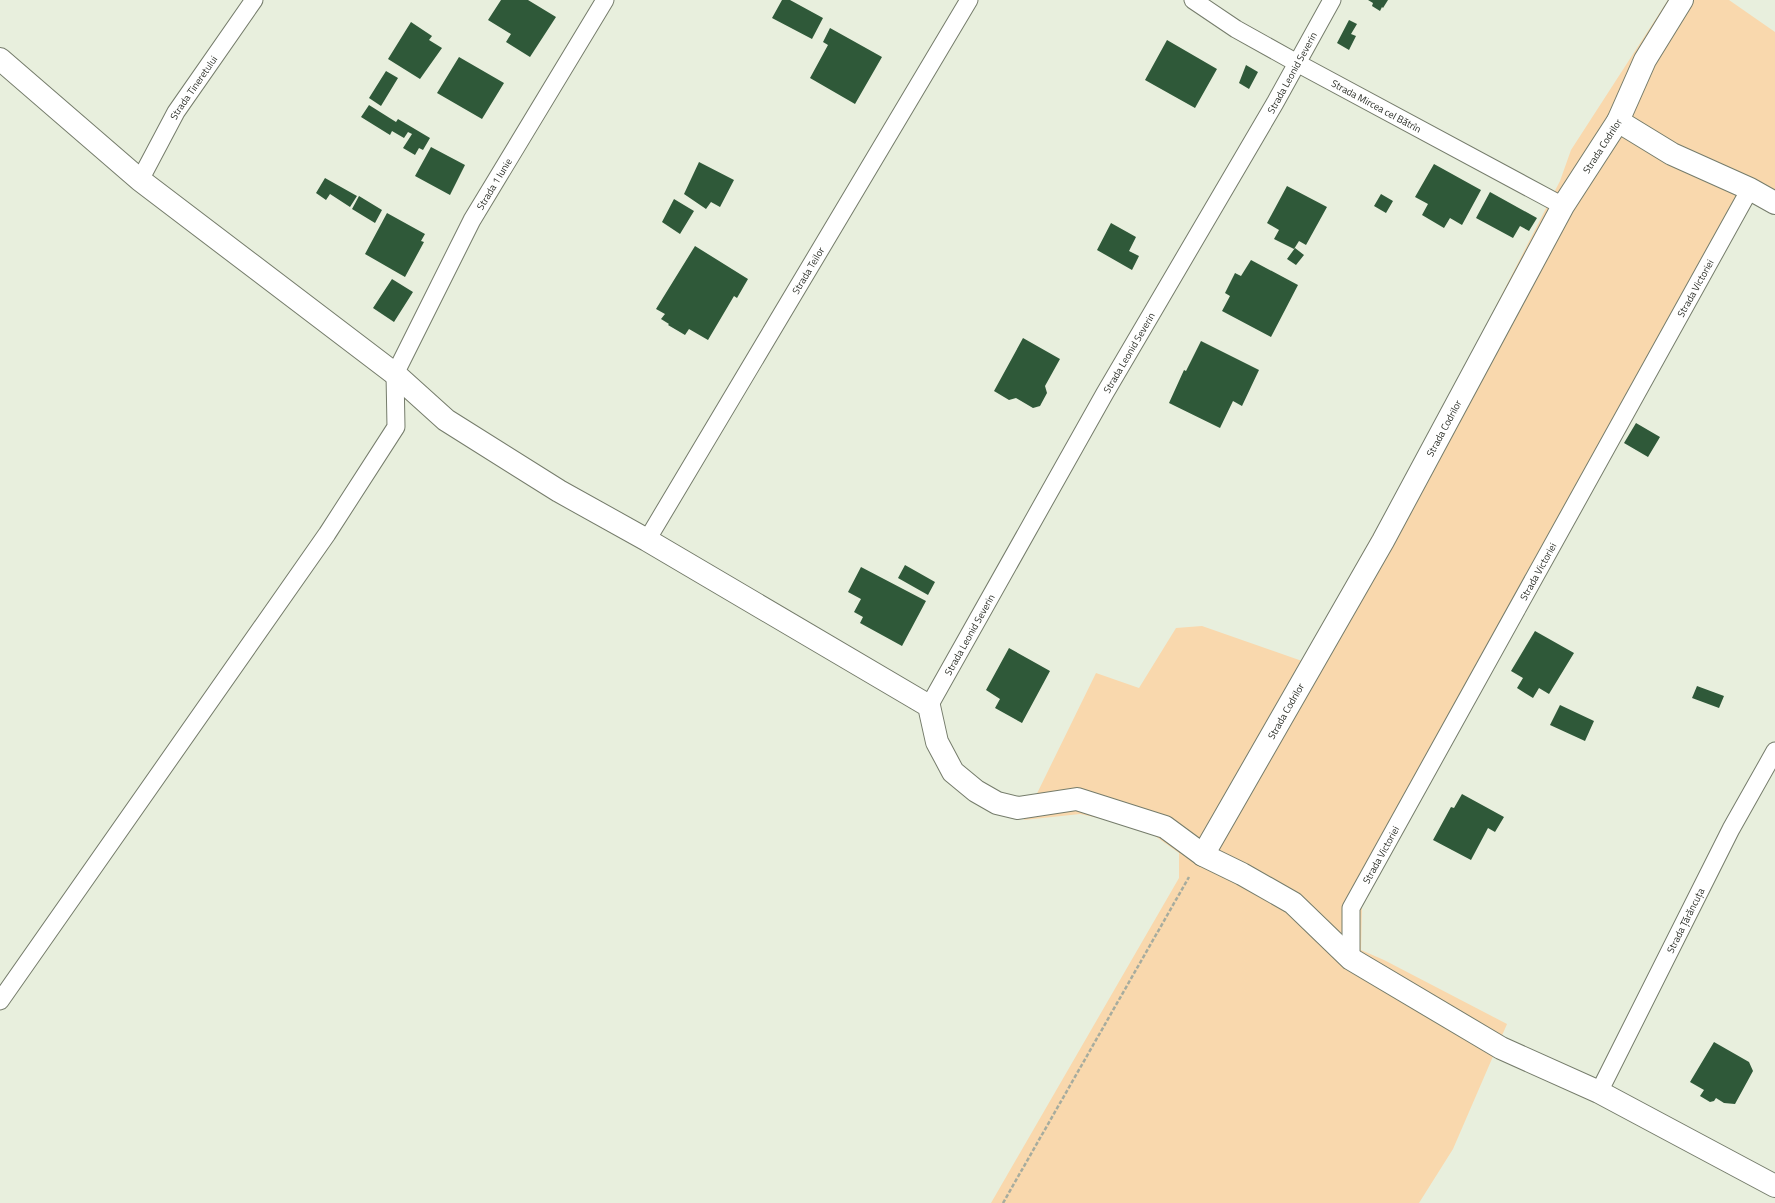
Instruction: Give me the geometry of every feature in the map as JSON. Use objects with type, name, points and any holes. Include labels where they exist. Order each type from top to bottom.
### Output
[{"type":"street","name":"Strada Codrilor","points":[[1202,854],[1383,541],[1563,206],[1618,121],[1645,60],[1682,0]]},
{"type":"street","points":[[0,59],[140,180],[395,374],[446,420],[559,491],[647,540],[929,706],[937,742],[953,772],[976,792],[997,803],[1018,808],[1077,799],[1165,827],[1202,854],[1242,874],[1293,903],[1351,959],[1501,1048],[1599,1092],[1775,1186]]},
{"type":"street","points":[[1618,121],[1672,154],[1750,189],[1775,203]]},
{"type":"lane","name":"Strada Tineretului","points":[[140,180],[176,112],[254,0]]},
{"type":"lane","name":"Strada 1 Iunie","points":[[395,374],[472,220],[605,0]]},
{"type":"lane","name":"Strada Teilor","points":[[647,540],[969,0]]},
{"type":"lane","name":"Strada Mircea cel Bătrîn","points":[[1193,0],[1236,28],[1297,63],[1563,206]]},
{"type":"lane","name":"Strada Leonid Severin","points":[[929,706],[1105,393],[1275,103],[1332,0]]},
{"type":"lane","name":"Strada Victoriei","points":[[1351,959],[1352,908],[1750,189]]},
{"type":"lane","points":[[0,1001],[327,534],[396,427],[395,374]]},
{"type":"lane","name":"Strada Țărăncuța","points":[[1599,1092],[1731,829],[1775,751]]},
{"type":"path","points":[[1003,1203],[1202,854]]},
{"type":"shaded area","points":[[1668,0],[1729,0],[1775,32],[1775,198],[1750,180],[1362,906],[1361,950],[1384,960],[1507,1024],[1453,1149],[1419,1203],[991,1203],[1179,878],[1179,853],[1144,828],[1080,814],[1024,820],[1096,673],[1139,688],[1176,628],[1202,626],[1302,661],[1438,419],[1560,181],[1571,150]]},
{"type":"building","points":[[501,0],[528,0],[556,17],[530,57],[506,42],[511,34],[488,20]]},
{"type":"building","points":[[782,0],[790,0],[823,18],[812,39],[772,18]]},
{"type":"building","points":[[1368,0],[1388,0],[1380,11],[1372,6],[1373,3]]},
{"type":"building","points":[[1349,20],[1357,24],[1351,34],[1356,36],[1349,50],[1337,43]]},
{"type":"building","points":[[411,22],[432,36],[429,40],[442,48],[420,79],[388,59]]},
{"type":"building","points":[[830,28],[882,57],[855,104],[810,78],[828,45],[823,42]]},
{"type":"building","points":[[1167,40],[1217,69],[1195,108],[1145,80]]},
{"type":"building","points":[[459,57],[504,83],[482,119],[437,93]]},
{"type":"building","points":[[1246,65],[1258,72],[1249,89],[1239,83]]},
{"type":"building","points":[[386,71],[398,78],[381,106],[369,98]]},
{"type":"building","points":[[369,105],[396,122],[398,119],[430,138],[423,150],[419,148],[415,155],[403,148],[412,134],[408,132],[404,138],[392,131],[390,135],[361,117]]},
{"type":"building","points":[[431,147],[465,165],[450,195],[415,176]]},
{"type":"building","points":[[699,162],[734,180],[720,207],[711,202],[706,209],[684,194]]},
{"type":"building","points":[[1434,164],[1481,190],[1462,225],[1450,218],[1444,228],[1422,215],[1428,204],[1415,197]]},
{"type":"building","points":[[325,178],[357,196],[350,207],[330,194],[326,200],[316,193]]},
{"type":"building","points":[[1287,186],[1327,207],[1306,245],[1299,241],[1294,249],[1274,239],[1279,230],[1267,223]]},
{"type":"building","points":[[1490,192],[1537,218],[1529,231],[1520,226],[1513,238],[1476,218]]},
{"type":"building","points":[[1381,194],[1393,201],[1386,213],[1374,206]]},
{"type":"building","points":[[359,196],[382,210],[375,223],[352,209]]},
{"type":"building","points":[[674,199],[694,211],[680,234],[662,222]]},
{"type":"building","points":[[387,213],[425,234],[421,241],[424,242],[405,277],[365,254]]},
{"type":"building","points":[[1111,223],[1136,237],[1129,251],[1139,256],[1132,270],[1097,250]]},
{"type":"building","points":[[695,246],[748,279],[737,298],[734,296],[708,340],[689,329],[685,335],[668,325],[669,324],[661,319],[665,314],[656,309]]},
{"type":"building","points":[[1295,248],[1304,255],[1296,265],[1287,259]]},
{"type":"building","points":[[1251,260],[1298,285],[1271,337],[1222,311],[1230,296],[1225,293],[1235,273],[1241,276]]},
{"type":"building","points":[[392,279],[413,292],[394,322],[373,308]]},
{"type":"building","points":[[1023,338],[1060,359],[1045,386],[1047,393],[1040,406],[1033,408],[1016,398],[1009,400],[994,391]]},
{"type":"building","points":[[1201,341],[1259,370],[1242,406],[1233,401],[1220,428],[1169,403],[1184,370],[1186,371]]},
{"type":"building","points":[[1636,423],[1660,437],[1648,457],[1624,443]]},
{"type":"building","points":[[905,565],[935,582],[928,595],[898,578]]},
{"type":"building","points":[[861,567],[926,601],[902,646],[860,623],[863,617],[854,612],[861,599],[848,592]]},
{"type":"building","points":[[1535,631],[1574,653],[1549,694],[1539,688],[1533,698],[1517,688],[1523,678],[1511,671]]},
{"type":"building","points":[[1009,648],[1050,671],[1022,723],[995,708],[1000,699],[986,690]]},
{"type":"building","points":[[1697,686],[1724,696],[1719,708],[1692,698]]},
{"type":"building","points":[[1560,705],[1594,721],[1585,741],[1550,725]]},
{"type":"building","points":[[1462,794],[1504,817],[1495,832],[1488,828],[1471,860],[1433,840],[1451,807],[1454,808]]},
{"type":"building","points":[[1714,1042],[1749,1062],[1753,1071],[1735,1104],[1724,1103],[1716,1098],[1714,1101],[1710,1102],[1700,1096],[1704,1090],[1690,1082]]}]
